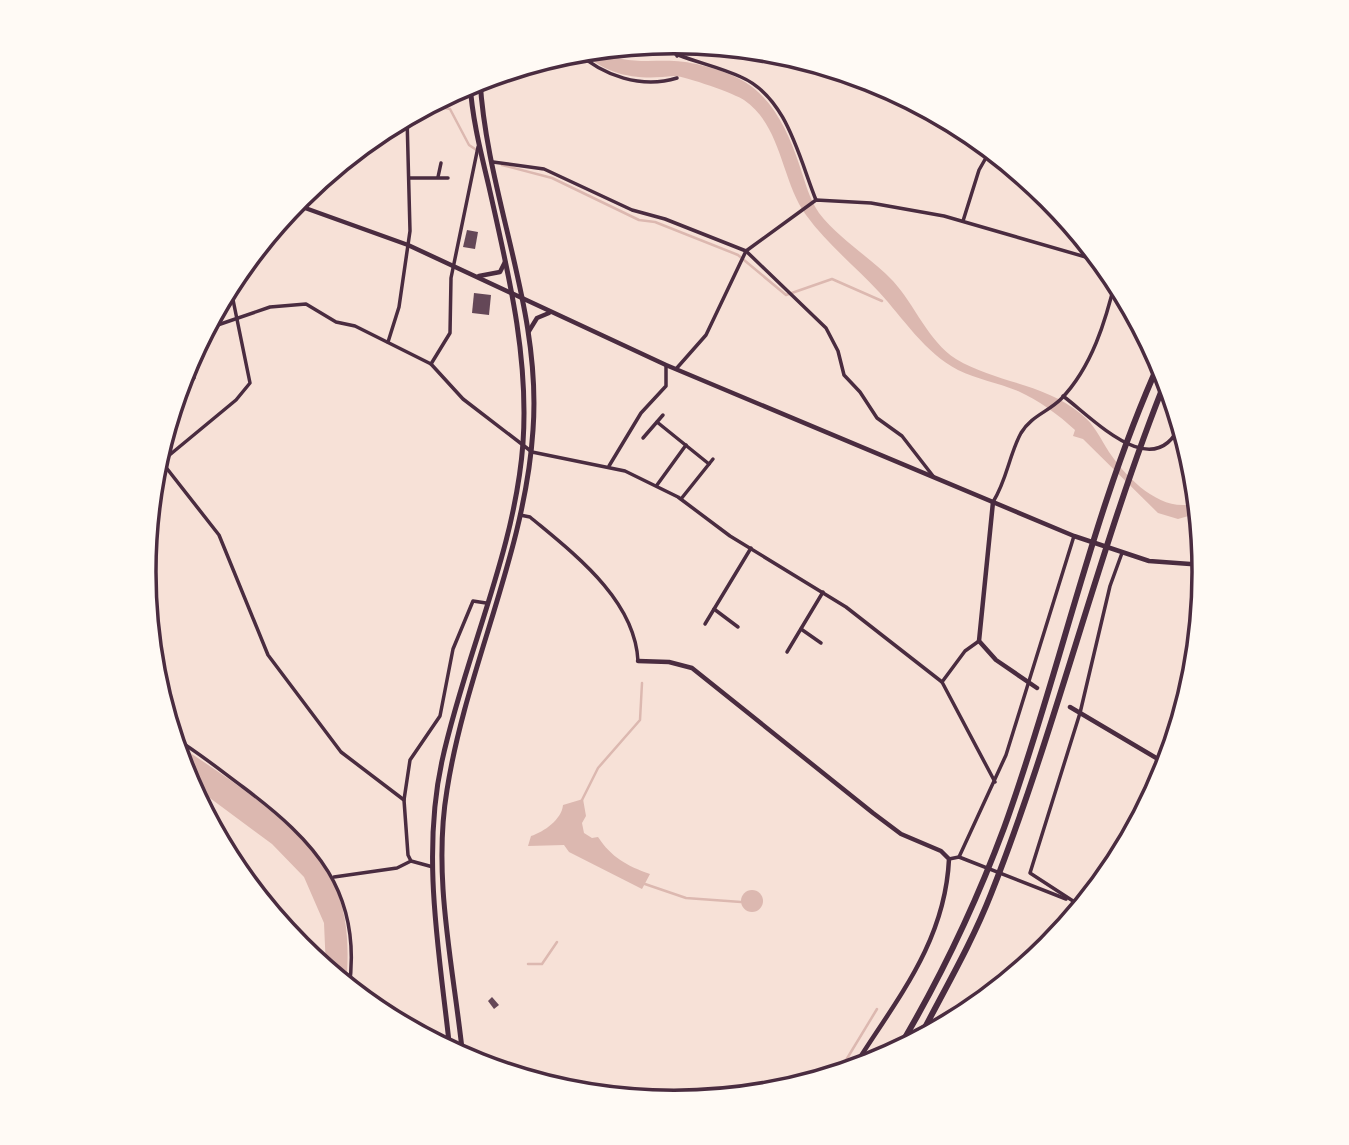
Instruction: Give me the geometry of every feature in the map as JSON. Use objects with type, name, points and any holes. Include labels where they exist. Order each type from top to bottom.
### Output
[{"type":"highway","points":[[904,1037],[947,959],[1003,829],[1091,550],[1129,436],[1154,376]]},
{"type":"highway","points":[[926,1025],[968,945],[1009,846],[1052,723],[1102,554],[1160,394]]},
{"type":"main road","points":[[461,1044],[444,904],[443,821],[463,716],[520,515],[531,452],[534,378],[529,331],[493,162],[482,92]]},
{"type":"main road","points":[[449,1039],[433,867],[434,817],[442,762],[512,512],[523,446],[523,377],[512,292],[479,142],[472,96]]},
{"type":"main road","points":[[306,208],[455,265],[550,313],[666,365],[1074,536],[1149,561],[1193,564]]},
{"type":"main road","points":[[478,276],[495,275],[505,262]]},
{"type":"main road","points":[[529,331],[537,318],[550,313]]},
{"type":"main road","points":[[993,502],[979,641],[996,660],[1037,688]]},
{"type":"main road","points":[[638,661],[669,662],[692,668],[901,834],[942,851],[949,859],[943,907],[931,942],[861,1056]]},
{"type":"main road","points":[[1070,707],[1158,759]]},
{"type":"street","points":[[673,54],[745,78],[773,103],[796,145],[816,200]]},
{"type":"street","points":[[588,62],[619,77],[645,81],[677,78]]},
{"type":"street","points":[[388,342],[399,307],[411,231],[407,129]]},
{"type":"street","points":[[431,364],[450,333],[449,299],[479,142]]},
{"type":"street","points":[[963,221],[979,170],[986,158]]},
{"type":"street","points":[[493,162],[544,169],[632,210],[665,219],[746,251],[826,328],[838,351],[844,375],[860,392],[877,418],[902,436],[933,476]]},
{"type":"street","points":[[439,177],[441,163]]},
{"type":"street","points":[[409,178],[448,178]]},
{"type":"street","points":[[676,369],[706,335],[746,251],[798,210],[816,200],[895,206],[963,221],[1086,257]]},
{"type":"street","points":[[993,502],[1005,484],[1020,435],[1040,413],[1048,410],[1062,397],[1095,345],[1111,294]]},
{"type":"street","points":[[170,454],[247,389],[250,379],[233,301]]},
{"type":"street","points":[[221,322],[270,307],[302,303],[336,322],[355,326],[431,364],[463,399],[531,452],[609,467],[657,485],[681,499],[822,592],[942,682],[995,782]]},
{"type":"street","points":[[609,467],[640,413],[666,386],[666,365]]},
{"type":"street","points":[[1062,397],[1117,440],[1144,449],[1164,448],[1175,437]]},
{"type":"street","points":[[643,439],[663,415]]},
{"type":"street","points":[[657,422],[709,464]]},
{"type":"street","points":[[657,485],[686,445]]},
{"type":"street","points":[[681,499],[713,459]]},
{"type":"street","points":[[167,467],[219,535],[268,655],[341,752],[404,800]]},
{"type":"street","points":[[520,515],[530,517],[593,572],[625,618],[637,646],[638,661]]},
{"type":"street","points":[[959,857],[977,813],[995,782],[1074,536]]},
{"type":"street","points":[[705,624],[751,547]]},
{"type":"street","points":[[1073,901],[1030,873],[1080,713],[1110,586],[1122,554]]},
{"type":"street","points":[[787,652],[822,592]]},
{"type":"street","points":[[411,861],[406,849],[404,800],[410,760],[440,716],[453,649],[474,601],[486,603]]},
{"type":"street","points":[[714,609],[738,627]]},
{"type":"street","points":[[800,629],[821,643]]},
{"type":"street","points":[[942,682],[965,651],[979,641]]},
{"type":"street","points":[[187,748],[285,820],[323,860],[334,877],[351,933],[349,976]]},
{"type":"street","points":[[949,859],[959,857],[1022,884],[1073,901]]},
{"type":"street","points":[[334,877],[397,868],[411,861],[433,867]]},
{"type":"shaded area","points":[[618,58],[683,62],[729,74],[755,89],[779,118],[819,213],[836,232],[893,281],[937,343],[956,359],[971,367],[1036,389],[1067,404],[1090,423],[1109,452],[1136,483],[1172,504],[1188,504],[1189,516],[1178,519],[1158,513],[1083,439],[1073,436],[1075,430],[1048,408],[1018,391],[958,370],[935,354],[806,215],[766,124],[757,111],[744,100],[679,76],[636,77],[593,61]]},
{"type":"shaded area","points":[[189,752],[285,823],[321,863],[334,885],[343,909],[346,973],[325,955],[324,923],[304,877],[272,844],[207,796]]},
{"type":"shaded area","points":[[583,799],[586,816],[582,823],[584,833],[592,838],[598,837],[620,860],[650,874],[642,889],[569,852],[564,845],[528,846],[531,836],[556,820],[563,805]]},
{"type":"shaded area","points":[[752,890],[760,893],[763,901],[760,909],[752,912],[744,909],[741,901],[744,893]]},
{"type":"building","points":[[467,230],[478,232],[475,249],[463,247]]},
{"type":"building","points":[[474,293],[491,295],[489,315],[472,313]]},
{"type":"building","points":[[492,997],[499,1005],[494,1009],[488,1001]]},
{"type":"waterway","points":[[445,108],[450,109],[469,145],[478,151]]},
{"type":"waterway","points":[[502,165],[552,178],[639,220],[655,222],[738,255],[786,295],[832,279],[882,301]]},
{"type":"waterway","points":[[582,800],[598,768],[640,720],[642,683]]},
{"type":"waterway","points":[[642,883],[686,898],[741,902]]},
{"type":"waterway","points":[[528,964],[542,964],[557,942]]},
{"type":"waterway","points":[[845,1061],[877,1009]]}]
